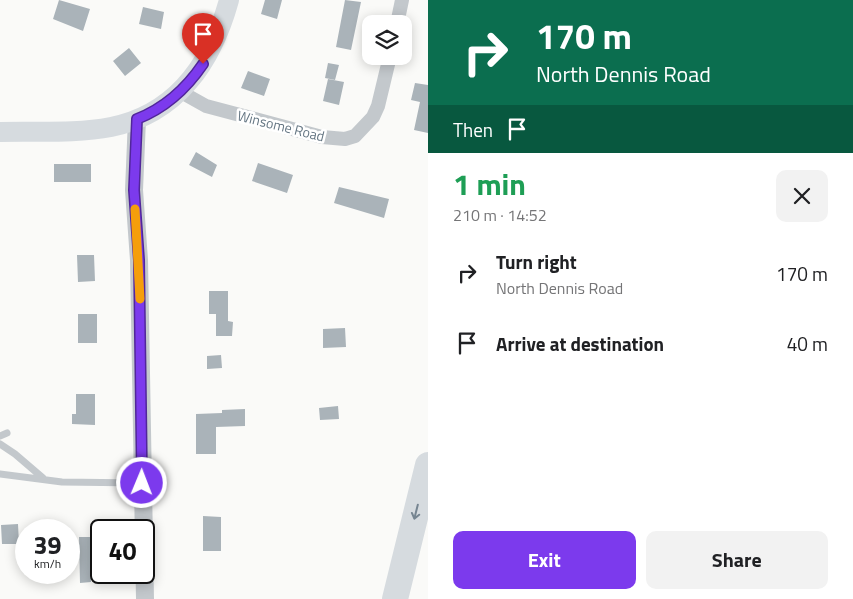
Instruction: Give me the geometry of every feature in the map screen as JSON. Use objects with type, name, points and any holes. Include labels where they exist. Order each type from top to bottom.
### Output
[{"type":"highway","points":[[395,599],[428,465]]},
{"type":"main road","points":[[0,132],[95,129],[137,119],[160,108],[181,92],[195,75],[209,51],[228,0]]},
{"type":"street","points":[[399,15],[402,0]]},
{"type":"street","name":"Winsome Road","points":[[181,92],[206,106],[322,137],[345,140],[355,136],[365,128],[373,117],[378,106],[388,65]]},
{"type":"street","points":[[137,119],[134,190],[139,260],[145,599]]},
{"type":"lane","points":[[0,444],[15,454],[43,479]]},
{"type":"lane","points":[[0,474],[62,482],[142,483]]},
{"type":"building","points":[[59,0],[90,9],[83,31],[53,19]]},
{"type":"building","points":[[265,0],[282,0],[277,19],[261,14]]},
{"type":"building","points":[[345,0],[361,2],[351,50],[336,47]]},
{"type":"building","points":[[143,7],[164,12],[161,29],[139,24]]},
{"type":"building","points":[[129,48],[141,63],[125,76],[113,61]]},
{"type":"building","points":[[328,63],[339,65],[335,80],[325,78]]},
{"type":"building","points":[[248,71],[270,79],[264,96],[241,88]]},
{"type":"building","points":[[328,79],[344,82],[339,105],[323,101]]},
{"type":"building","points":[[415,83],[428,85],[428,133],[414,130],[420,102],[411,100]]},
{"type":"building","points":[[196,152],[217,165],[212,177],[189,165]]},
{"type":"building","points":[[258,163],[293,175],[287,193],[252,181]]},
{"type":"building","points":[[54,164],[91,164],[91,182],[54,182]]},
{"type":"building","points":[[339,187],[389,199],[384,218],[334,203]]},
{"type":"building","points":[[77,255],[94,255],[95,281],[78,282]]},
{"type":"building","points":[[209,291],[228,291],[228,321],[233,322],[232,336],[216,336],[216,314],[209,314]]},
{"type":"building","points":[[78,314],[97,314],[97,343],[78,343]]},
{"type":"building","points":[[345,328],[346,347],[323,348],[323,329]]},
{"type":"building","points":[[221,355],[222,368],[207,369],[207,356]]},
{"type":"building","points":[[76,394],[95,394],[95,425],[72,424],[72,414],[76,414]]},
{"type":"building","points":[[338,406],[339,419],[320,420],[319,408]]},
{"type":"building","points":[[245,409],[245,426],[216,427],[216,454],[196,454],[196,414],[222,413],[222,410]]},
{"type":"building","points":[[203,516],[221,517],[221,551],[203,551]]},
{"type":"building","points":[[15,524],[15,544],[2,544],[1,525]]},
{"type":"building","points":[[80,537],[90,537],[90,582],[80,583]]},
{"type":"slow traffic","points":[[135,209],[140,299]]},
{"type":"route","points":[[142,483],[143,445],[139,260],[134,190],[137,119],[160,108],[181,92],[203,64]]}]
